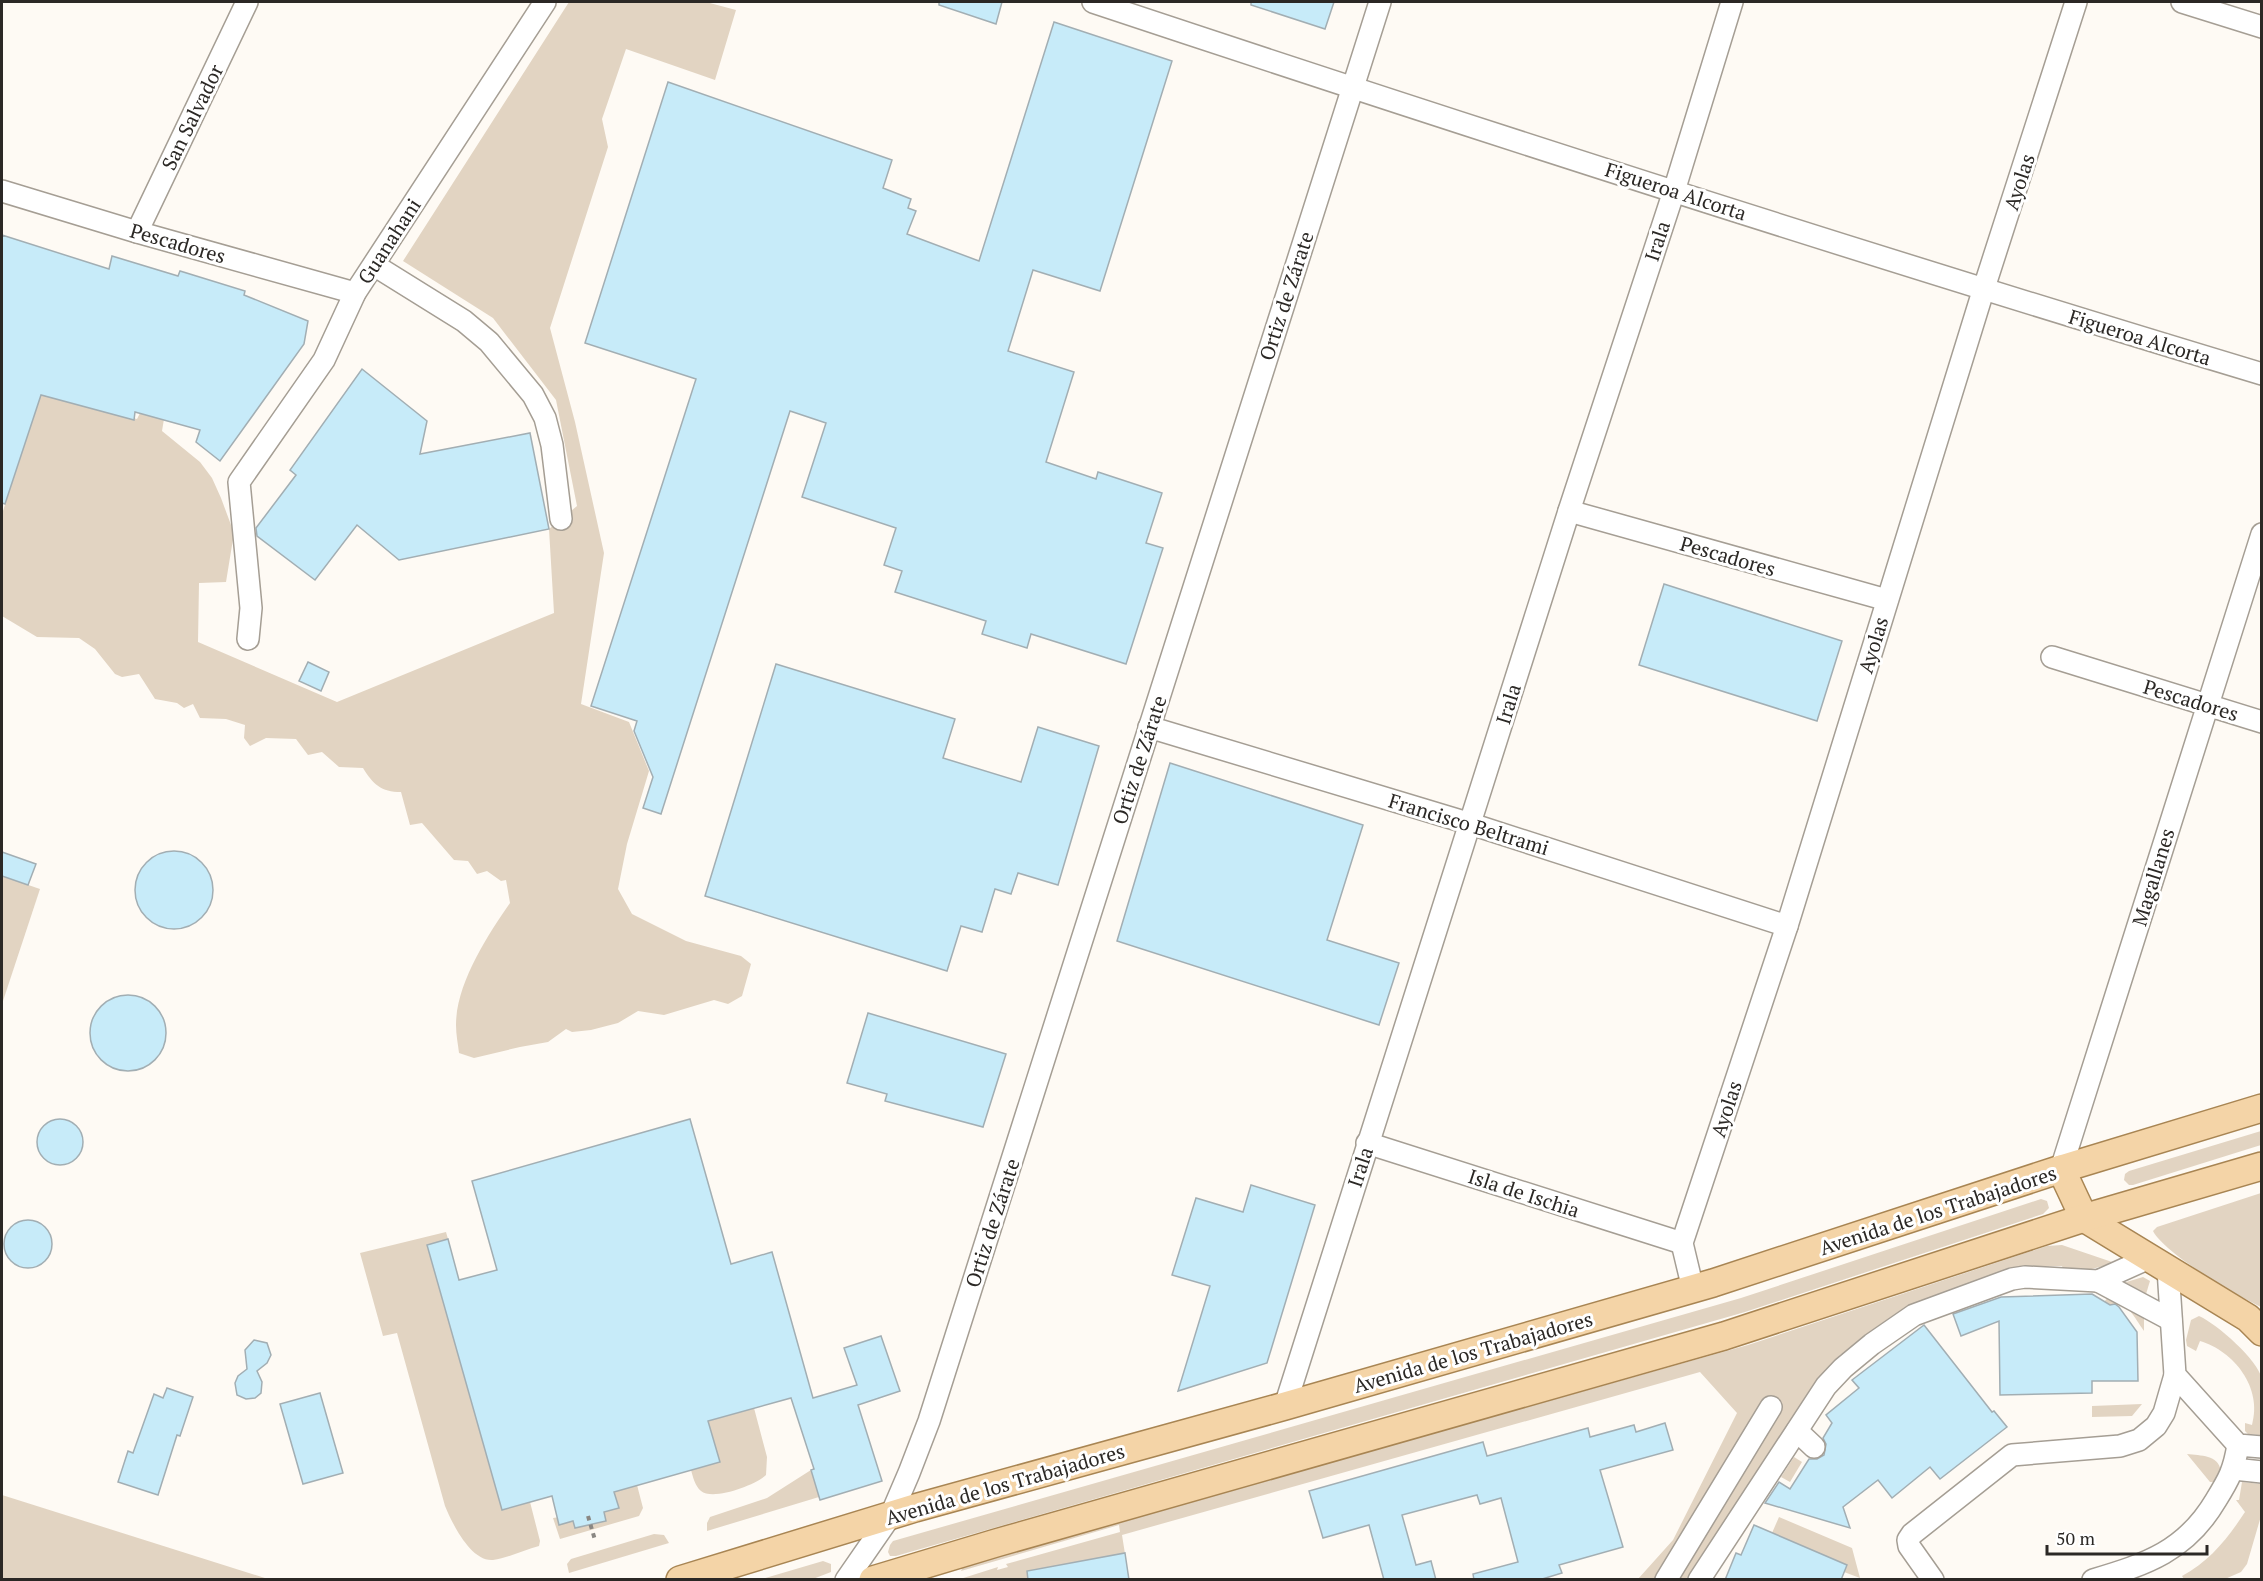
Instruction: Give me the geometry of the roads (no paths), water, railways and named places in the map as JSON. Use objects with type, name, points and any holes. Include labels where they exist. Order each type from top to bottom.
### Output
[{"type":"main road","name":"Avenida de los Trabajadores","points":[[680,1580],[891,1515],[1285,1406],[1693,1289],[2061,1169],[2262,1108]]},
{"type":"main road","points":[[873,1580],[1019,1536],[1724,1336],[2084,1218],[2262,1166]]},
{"type":"main road","points":[[2061,1169],[2084,1218],[2257,1324]]},
{"type":"street","name":"San Salvador","points":[[137,232],[247,2]]},
{"type":"street","name":"Guanahani","points":[[248,639],[251,608],[239,483],[324,360],[355,293],[545,2]]},
{"type":"street","name":"Figueroa Alcorta","points":[[1094,2],[1674,191],[2262,374]]},
{"type":"street","name":"Ortiz de Zárate","points":[[846,1580],[891,1515],[929,1421],[1380,2]]},
{"type":"street","name":"Irala","points":[[1285,1406],[1569,511],[1674,191],[1732,2]]},
{"type":"street","name":"Ayolas","points":[[1682,1243],[1787,926],[1984,288],[2076,2]]},
{"type":"street","points":[[2182,2],[2262,27]]},
{"type":"street","name":"Pescadores","points":[[2,191],[137,232],[355,293]]},
{"type":"street","points":[[374,265],[472,328],[489,342],[533,395],[545,418],[552,445],[561,519]]},
{"type":"street","name":"Pescadores","points":[[1569,511],[1887,600]]},
{"type":"street","name":"Magallanes","points":[[2061,1169],[2262,534]]},
{"type":"street","name":"Pescadores","points":[[2052,657],[2262,722]]},
{"type":"street","name":"Francisco Beltrami","points":[[1149,727],[1471,824],[1787,926]]},
{"type":"street","name":"Isla de Ischia","points":[[1367,1143],[1682,1243]]},
{"type":"street","points":[[1682,1243],[1693,1289]]},
{"type":"street","points":[[1699,1580],[1826,1386],[1843,1368],[1872,1344],[1914,1315],[2012,1279],[2025,1277],[2098,1281],[2159,1263],[2171,1320],[2175,1375],[2164,1413],[2156,1426],[2139,1440],[2120,1446],[2012,1455],[1912,1534],[1908,1540],[1933,1580]]},
{"type":"street","points":[[2098,1281],[2171,1320]]},
{"type":"street","points":[[2175,1375],[2238,1445],[2262,1448]]},
{"type":"street","points":[[1666,1580],[1771,1407]]},
{"type":"street","points":[[1797,1431],[1814,1447]]},
{"type":"street","points":[[2093,1580],[2173,1549],[2193,1533],[2207,1515],[2234,1469],[2238,1445]]},
{"type":"street","points":[[2234,1469],[2262,1472]]}]
